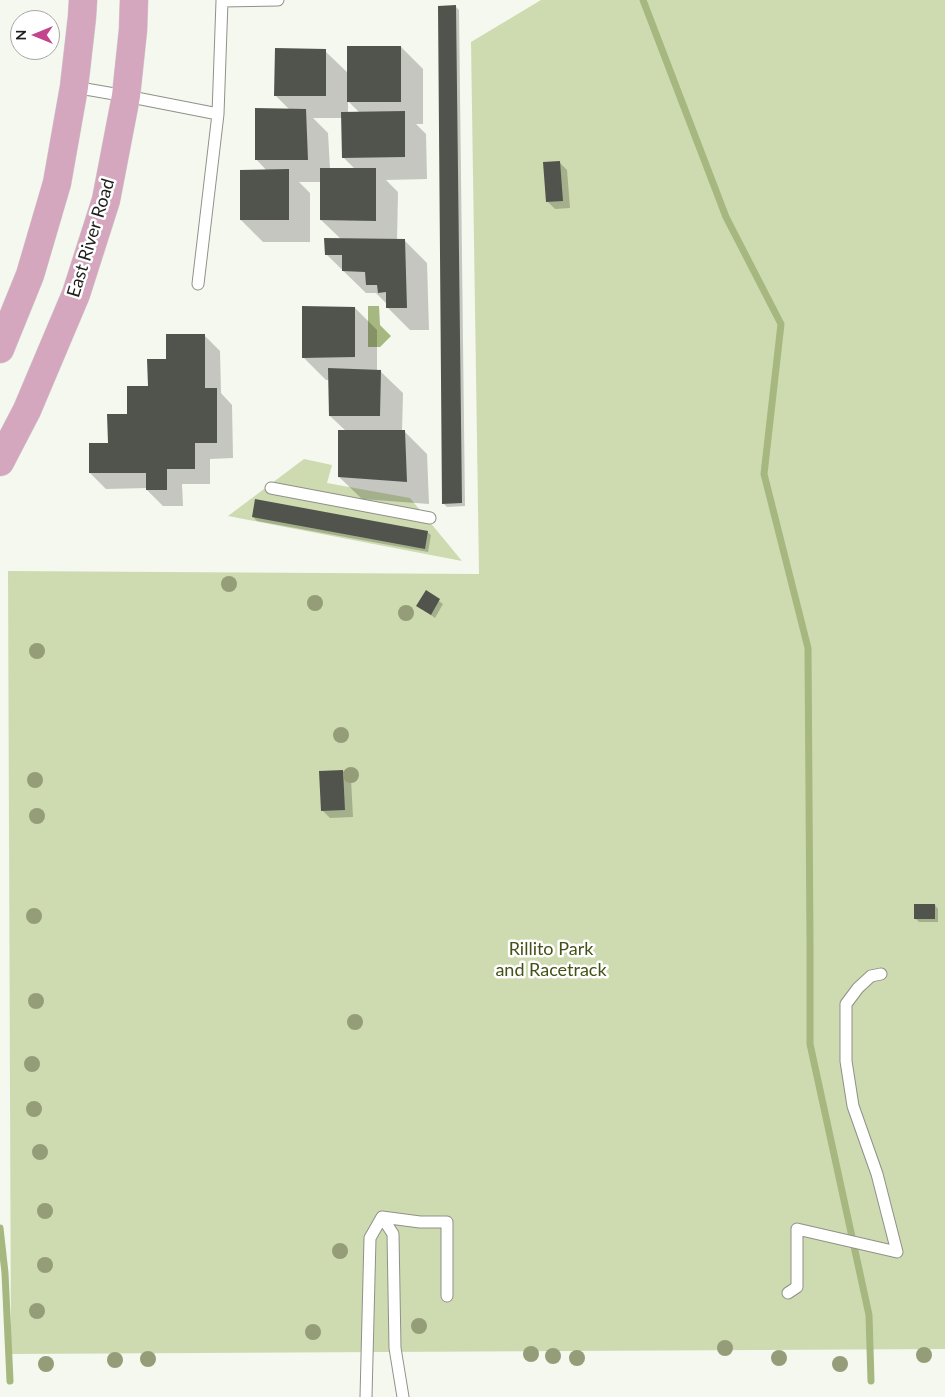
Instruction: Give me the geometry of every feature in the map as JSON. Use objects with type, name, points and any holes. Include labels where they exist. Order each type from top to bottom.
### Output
[{"type":"main road","points":[[0,349],[30,275],[57,183],[74,87],[83,0]]},
{"type":"main road","name":"East River Road","points":[[0,462],[27,410],[76,294],[106,200],[126,96],[134,0]]},
{"type":"lane","points":[[198,284],[218,114],[222,2],[278,0]]},
{"type":"lane","points":[[74,87],[218,114]]},
{"type":"lane","points":[[271,488],[430,518]]},
{"type":"lane","points":[[788,1293],[797,1287],[797,1229],[897,1252],[878,1174],[853,1106],[846,1061],[846,1004],[858,988],[871,976],[880,974]]},
{"type":"lane","points":[[382,1217],[420,1222],[447,1222],[447,1296]]},
{"type":"lane","points":[[366,1397],[370,1238],[382,1217]]},
{"type":"lane","points":[[382,1217],[393,1234],[395,1348],[404,1397]]},
{"type":"green space","name":"Rillito Park and Racetrack","points":[[541,0],[945,0],[945,1349],[11,1354],[8,571],[479,574],[471,42]]},
{"type":"green space","points":[[304,459],[332,465],[327,483],[410,498],[462,561],[228,516]]},
{"type":"shaded area","points":[[368,306],[379,306],[380,325],[391,336],[380,347],[368,347]]},
{"type":"building","points":[[456,5],[462,503],[442,504],[438,6]]},
{"type":"building","points":[[347,46],[401,46],[401,102],[347,102]]},
{"type":"building","points":[[275,48],[326,49],[326,96],[274,96]]},
{"type":"building","points":[[255,108],[306,109],[308,160],[255,160]]},
{"type":"building","points":[[405,111],[405,157],[342,158],[341,112]]},
{"type":"building","points":[[560,161],[563,201],[546,202],[543,162]]},
{"type":"building","points":[[320,168],[376,168],[376,221],[320,220]]},
{"type":"building","points":[[289,169],[289,220],[240,220],[240,170]]},
{"type":"building","points":[[324,238],[405,239],[407,308],[386,308],[386,292],[378,293],[377,285],[366,285],[365,272],[342,271],[342,255],[325,255]]},
{"type":"building","points":[[302,306],[355,307],[355,357],[302,358]]},
{"type":"building","points":[[166,334],[205,334],[205,388],[217,388],[217,443],[195,443],[195,469],[167,469],[167,490],[146,490],[146,473],[89,473],[89,443],[108,443],[107,414],[127,414],[127,386],[148,386],[147,359],[166,359]]},
{"type":"building","points":[[328,368],[381,370],[380,416],[329,416]]},
{"type":"building","points":[[338,430],[405,430],[407,482],[338,477]]},
{"type":"building","points":[[255,499],[428,531],[425,549],[252,517]]},
{"type":"building","points":[[426,590],[440,599],[431,615],[416,606]]},
{"type":"building","points":[[343,770],[345,810],[321,811],[319,771]]},
{"type":"building","points":[[914,904],[935,904],[935,919],[914,919]]},
{"type":"waterway","points":[[643,0],[726,217],[781,324],[764,474],[808,648],[810,1044],[869,1315],[871,1381]]},
{"type":"waterway","points":[[0,1228],[5,1273],[10,1381]]}]
